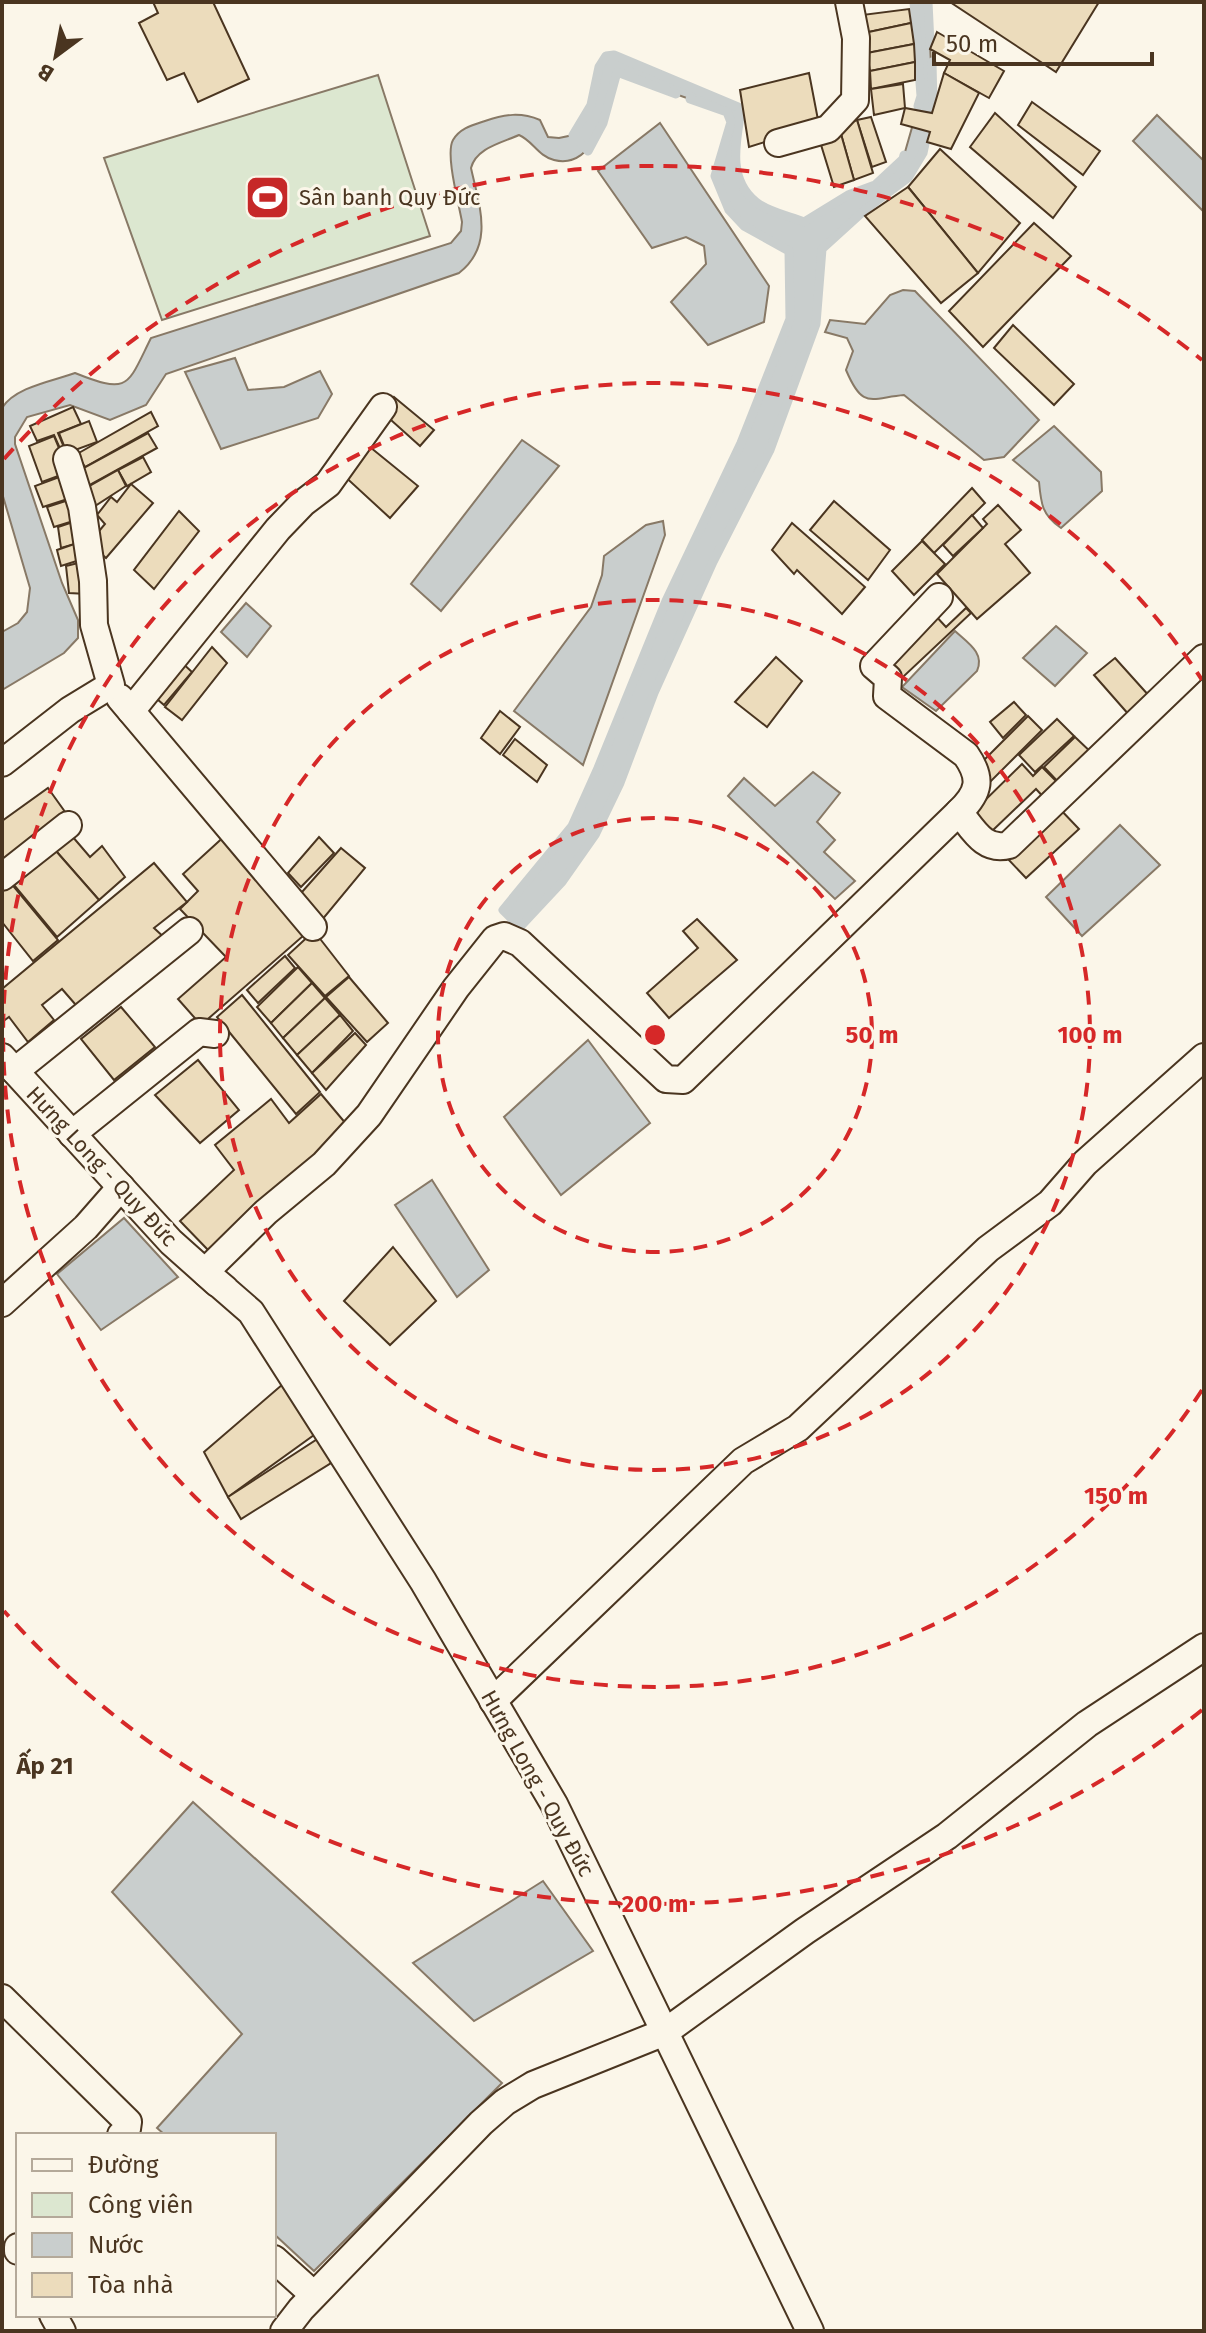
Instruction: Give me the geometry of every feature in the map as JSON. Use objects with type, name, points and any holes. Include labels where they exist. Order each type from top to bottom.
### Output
[{"type":"street","points":[[778,143],[828,129],[855,100],[856,38],[849,2]]},
{"type":"street","points":[[131,711],[278,529],[303,503],[328,484],[383,407]]},
{"type":"street","points":[[67,459],[82,507],[93,581],[94,625],[111,685],[313,927]]},
{"type":"street","points":[[215,1280],[266,1212],[324,1164],[369,1115],[456,988],[495,939],[504,936],[520,943],[666,1079],[683,1080],[969,802],[977,778],[966,755],[887,696],[888,678],[874,666],[939,597]]},
{"type":"street","points":[[959,812],[982,840],[995,847],[1009,845],[1204,658]]},
{"type":"street","points":[[2,763],[70,710],[111,685]]},
{"type":"street","points":[[2,877],[68,825]]},
{"type":"street","points":[[8,1064],[189,931]]},
{"type":"street","points":[[72,1134],[199,1032],[215,1034]]},
{"type":"street","points":[[493,1701],[743,1461],[798,1428],[988,1249],[1050,1203],[1085,1163],[1204,1057]]},
{"type":"street","name":"Hưng Long - Quy Đức","points":[[8,1064],[171,1242],[251,1312],[423,1581],[554,1804],[810,2331]]},
{"type":"street","points":[[2,1303],[86,1227],[121,1187]]},
{"type":"street","points":[[284,2331],[314,2295],[505,2102],[533,2085],[665,2032],[805,1931],[947,1836],[1087,1724],[1204,1647]]},
{"type":"street","points":[[2,1998],[128,2122],[127,2133]]},
{"type":"street","points":[[276,2261],[314,2295]]},
{"type":"green space","name":"Sân banh Quy Đức","points":[[378,75],[430,236],[162,320],[104,158]]},
{"type":"water","points":[[914,2],[928,2],[933,106],[923,153],[908,178],[866,209],[822,249],[816,324],[770,450],[713,562],[595,835],[562,882],[520,927],[503,910],[572,826],[666,601],[741,443],[790,319],[789,251],[744,226],[729,210],[715,176],[730,122],[726,112],[617,73],[599,131],[581,155],[569,161],[554,160],[519,135],[490,147],[474,161],[471,168],[480,210],[481,237],[470,262],[459,273],[166,374],[146,405],[110,420],[70,405],[27,417],[15,437],[15,444],[62,583],[78,620],[78,638],[64,653],[2,690],[2,632],[18,623],[27,612],[30,588],[2,493],[2,408],[8,401],[35,386],[75,373],[107,384],[125,382],[137,367],[151,338],[451,243],[461,231],[462,222],[451,156],[456,136],[471,126],[513,115],[540,120],[548,137],[573,135],[591,105],[599,67],[606,56],[614,55],[738,107],[741,111],[737,171],[747,193],[761,205],[804,222],[848,195],[875,185],[903,159],[921,96]]},
{"type":"water","points":[[1157,115],[1204,161],[1204,212],[1133,141]]},
{"type":"water","points":[[660,123],[769,286],[764,322],[708,345],[671,302],[706,264],[704,246],[686,237],[652,248],[598,171]]},
{"type":"water","points":[[903,290],[915,291],[1039,420],[1004,457],[984,460],[904,395],[869,399],[852,383],[846,370],[853,351],[847,338],[825,332],[830,320],[865,324],[890,295]]},
{"type":"water","points":[[235,358],[248,390],[284,387],[320,371],[332,394],[318,418],[221,449],[185,372]]},
{"type":"water","points":[[1054,426],[1101,472],[1102,491],[1061,528],[1044,508],[1039,482],[1013,460]]},
{"type":"water","points":[[522,440],[559,466],[441,611],[411,584]]},
{"type":"water","points":[[663,521],[665,535],[583,765],[514,711],[591,607],[602,575],[604,556],[646,525]]},
{"type":"water","points":[[246,603],[271,626],[247,657],[221,632]]},
{"type":"water","points":[[1056,626],[1087,653],[1055,686],[1023,658]]},
{"type":"water","points":[[955,631],[974,649],[979,665],[977,671],[936,711],[902,687]]},
{"type":"water","points":[[813,772],[840,793],[817,822],[835,840],[824,852],[855,881],[835,899],[728,796],[744,778],[775,806]]},
{"type":"water","points":[[1120,825],[1160,865],[1082,936],[1046,897]]},
{"type":"water","points":[[588,1040],[650,1123],[561,1195],[504,1117]]},
{"type":"water","points":[[432,1180],[489,1270],[457,1297],[395,1205]]},
{"type":"water","points":[[124,1218],[178,1277],[101,1330],[57,1274]]},
{"type":"water","points":[[193,1802],[502,2083],[314,2271],[276,2236],[276,2133],[163,2133],[157,2128],[242,2034],[112,1892]]},
{"type":"water","points":[[543,1881],[593,1951],[474,2021],[413,1963]]},
{"type":"building","points":[[153,2],[213,2],[249,79],[198,102],[184,73],[167,80],[139,23],[158,13]]},
{"type":"building","points":[[950,2],[1099,2],[1056,72]]},
{"type":"building","points":[[909,9],[911,23],[864,33],[862,15]]},
{"type":"building","points":[[911,23],[914,44],[867,53],[864,33]]},
{"type":"building","points":[[937,32],[1004,71],[989,98],[944,73],[950,60],[930,49]]},
{"type":"building","points":[[914,44],[915,62],[870,71],[867,53]]},
{"type":"building","points":[[915,62],[915,80],[871,89],[870,71]]},
{"type":"building","points":[[809,73],[819,125],[749,147],[740,90]]},
{"type":"building","points":[[944,73],[979,93],[951,149],[927,142],[930,132],[901,124],[905,108],[932,113]]},
{"type":"building","points":[[903,84],[905,108],[874,115],[871,89]]},
{"type":"building","points":[[1032,102],[1100,151],[1083,175],[1018,125]]},
{"type":"building","points":[[995,113],[1076,187],[1053,218],[970,147]]},
{"type":"building","points":[[871,117],[886,162],[872,167],[857,120]]},
{"type":"building","points":[[857,120],[873,173],[854,180],[839,127]]},
{"type":"building","points":[[839,127],[854,180],[834,187],[818,135]]},
{"type":"building","points":[[940,149],[1020,223],[978,273],[908,187]]},
{"type":"building","points":[[908,187],[978,273],[941,303],[865,216]]},
{"type":"building","points":[[1034,223],[1071,256],[983,347],[949,311]]},
{"type":"building","points":[[1013,325],[1074,384],[1054,405],[994,348]]},
{"type":"building","points":[[394,397],[434,430],[420,446],[382,412]]},
{"type":"building","points":[[73,407],[81,424],[58,433],[66,452],[62,453],[54,435],[37,441],[30,426]]},
{"type":"building","points":[[151,412],[158,426],[85,467],[77,454]]},
{"type":"building","points":[[89,421],[97,442],[67,453],[59,433]]},
{"type":"building","points":[[148,433],[157,448],[88,486],[78,471]]},
{"type":"building","points":[[54,436],[69,472],[42,482],[29,446]]},
{"type":"building","points":[[365,443],[418,486],[390,518],[341,473]]},
{"type":"building","points":[[143,457],[151,472],[127,486],[118,470]]},
{"type":"building","points":[[118,470],[126,486],[95,506],[86,488]]},
{"type":"building","points":[[70,473],[77,496],[43,507],[35,486]]},
{"type":"building","points":[[131,484],[153,503],[106,558],[89,543],[105,524],[97,515],[111,497],[117,502]]},
{"type":"building","points":[[972,488],[985,503],[934,553],[922,540]]},
{"type":"building","points":[[78,497],[83,518],[54,527],[47,507]]},
{"type":"building","points":[[834,501],[890,550],[868,580],[810,530]]},
{"type":"building","points":[[998,505],[1021,530],[1005,544],[1030,573],[977,619],[937,574],[987,524],[983,519]]},
{"type":"building","points":[[179,511],[199,531],[154,589],[134,570]]},
{"type":"building","points":[[972,515],[983,528],[953,556],[943,545]]},
{"type":"building","points":[[82,519],[85,541],[61,548],[58,527]]},
{"type":"building","points":[[792,523],[865,587],[842,614],[797,570],[794,574],[772,550]]},
{"type":"building","points":[[83,541],[86,558],[61,566],[57,550]]},
{"type":"building","points":[[922,541],[945,564],[914,595],[892,571]]},
{"type":"building","points":[[86,561],[87,594],[69,593],[66,566]]},
{"type":"building","points":[[966,608],[971,613],[903,677],[887,662],[934,614],[946,627]]},
{"type":"building","points":[[212,647],[227,663],[182,720],[165,707]]},
{"type":"building","points":[[776,657],[802,681],[767,727],[735,702]]},
{"type":"building","points":[[1115,658],[1151,698],[1130,716],[1094,675]]},
{"type":"building","points":[[178,659],[192,672],[164,705],[150,693]]},
{"type":"building","points":[[1014,702],[1026,715],[1003,738],[990,722]]},
{"type":"building","points":[[500,711],[520,727],[500,754],[481,738]]},
{"type":"building","points":[[1028,716],[1042,730],[988,784],[981,763]]},
{"type":"building","points":[[1057,719],[1074,736],[1035,772],[1019,755]]},
{"type":"building","points":[[1075,737],[1095,756],[1063,787],[1044,767]]},
{"type":"building","points":[[515,739],[547,765],[537,782],[503,755]]},
{"type":"building","points":[[1022,764],[1033,776],[1042,767],[1062,787],[1047,801],[1036,789],[991,832],[973,812]]},
{"type":"building","points":[[48,788],[68,816],[2,865],[2,821]]},
{"type":"building","points":[[1058,807],[1079,829],[1026,878],[1007,858]]},
{"type":"building","points":[[228,833],[311,929],[201,1025],[178,999],[226,957],[180,909],[198,891],[183,874]]},
{"type":"building","points":[[72,836],[90,857],[102,846],[125,877],[99,900],[56,851]]},
{"type":"building","points":[[319,837],[334,853],[301,887],[288,873]]},
{"type":"building","points":[[341,848],[365,868],[317,926],[294,901]]},
{"type":"building","points":[[56,851],[99,900],[57,937],[14,885]]},
{"type":"building","points":[[154,863],[187,902],[154,928],[168,941],[82,1012],[62,989],[42,1005],[54,1020],[28,1042],[9,1017],[2,1022],[2,989]]},
{"type":"building","points":[[10,882],[58,940],[33,961],[2,922],[2,889]]},
{"type":"building","points":[[697,919],[737,960],[669,1018],[647,993],[698,948],[683,931]]},
{"type":"building","points":[[314,931],[349,976],[325,996],[288,955]]},
{"type":"building","points":[[285,956],[295,968],[258,1003],[247,990]]},
{"type":"building","points":[[298,967],[312,983],[271,1023],[257,1007]]},
{"type":"building","points":[[349,977],[388,1023],[367,1042],[326,997]]},
{"type":"building","points":[[312,983],[325,998],[283,1038],[271,1023]]},
{"type":"building","points":[[242,995],[320,1092],[296,1114],[217,1017]]},
{"type":"building","points":[[325,998],[340,1015],[297,1055],[283,1038]]},
{"type":"building","points":[[121,1007],[155,1047],[114,1080],[81,1039]]},
{"type":"building","points":[[340,1015],[353,1031],[312,1073],[297,1055]]},
{"type":"building","points":[[355,1033],[366,1045],[326,1090],[312,1073]]},
{"type":"building","points":[[198,1060],[239,1110],[200,1143],[155,1095]]},
{"type":"building","points":[[321,1094],[347,1125],[210,1252],[180,1221],[234,1170],[215,1145],[271,1099],[289,1123]]},
{"type":"building","points":[[393,1247],[436,1301],[390,1345],[344,1301]]},
{"type":"building","points":[[283,1384],[314,1435],[228,1497],[204,1452]]},
{"type":"building","points":[[319,1438],[331,1463],[241,1519],[228,1497]]},
{"type":"waterway","points":[[914,2],[921,96],[918,106]]},
{"type":"waterway","points":[[928,2],[930,44]]},
{"type":"waterway","points":[[676,94],[617,72],[603,123],[588,151],[573,135],[591,105],[599,67],[606,56],[614,55],[738,107],[741,111],[736,160],[741,182],[756,202],[779,214],[804,222],[848,195],[875,185],[904,155]]},
{"type":"waterway","points":[[690,99],[727,112],[731,122],[715,176],[729,210],[744,226],[789,251],[790,319],[741,443],[666,601],[572,826],[503,910],[520,927],[562,882],[595,835],[713,562],[770,450],[816,324],[822,249],[866,209],[908,178],[923,153],[933,106],[932,62]]},
{"type":"place","name":"Sân banh Quy Đức","points":[[268,197]]},
{"type":"district","name":"Ấp 21","points":[[45,1766]]}]
